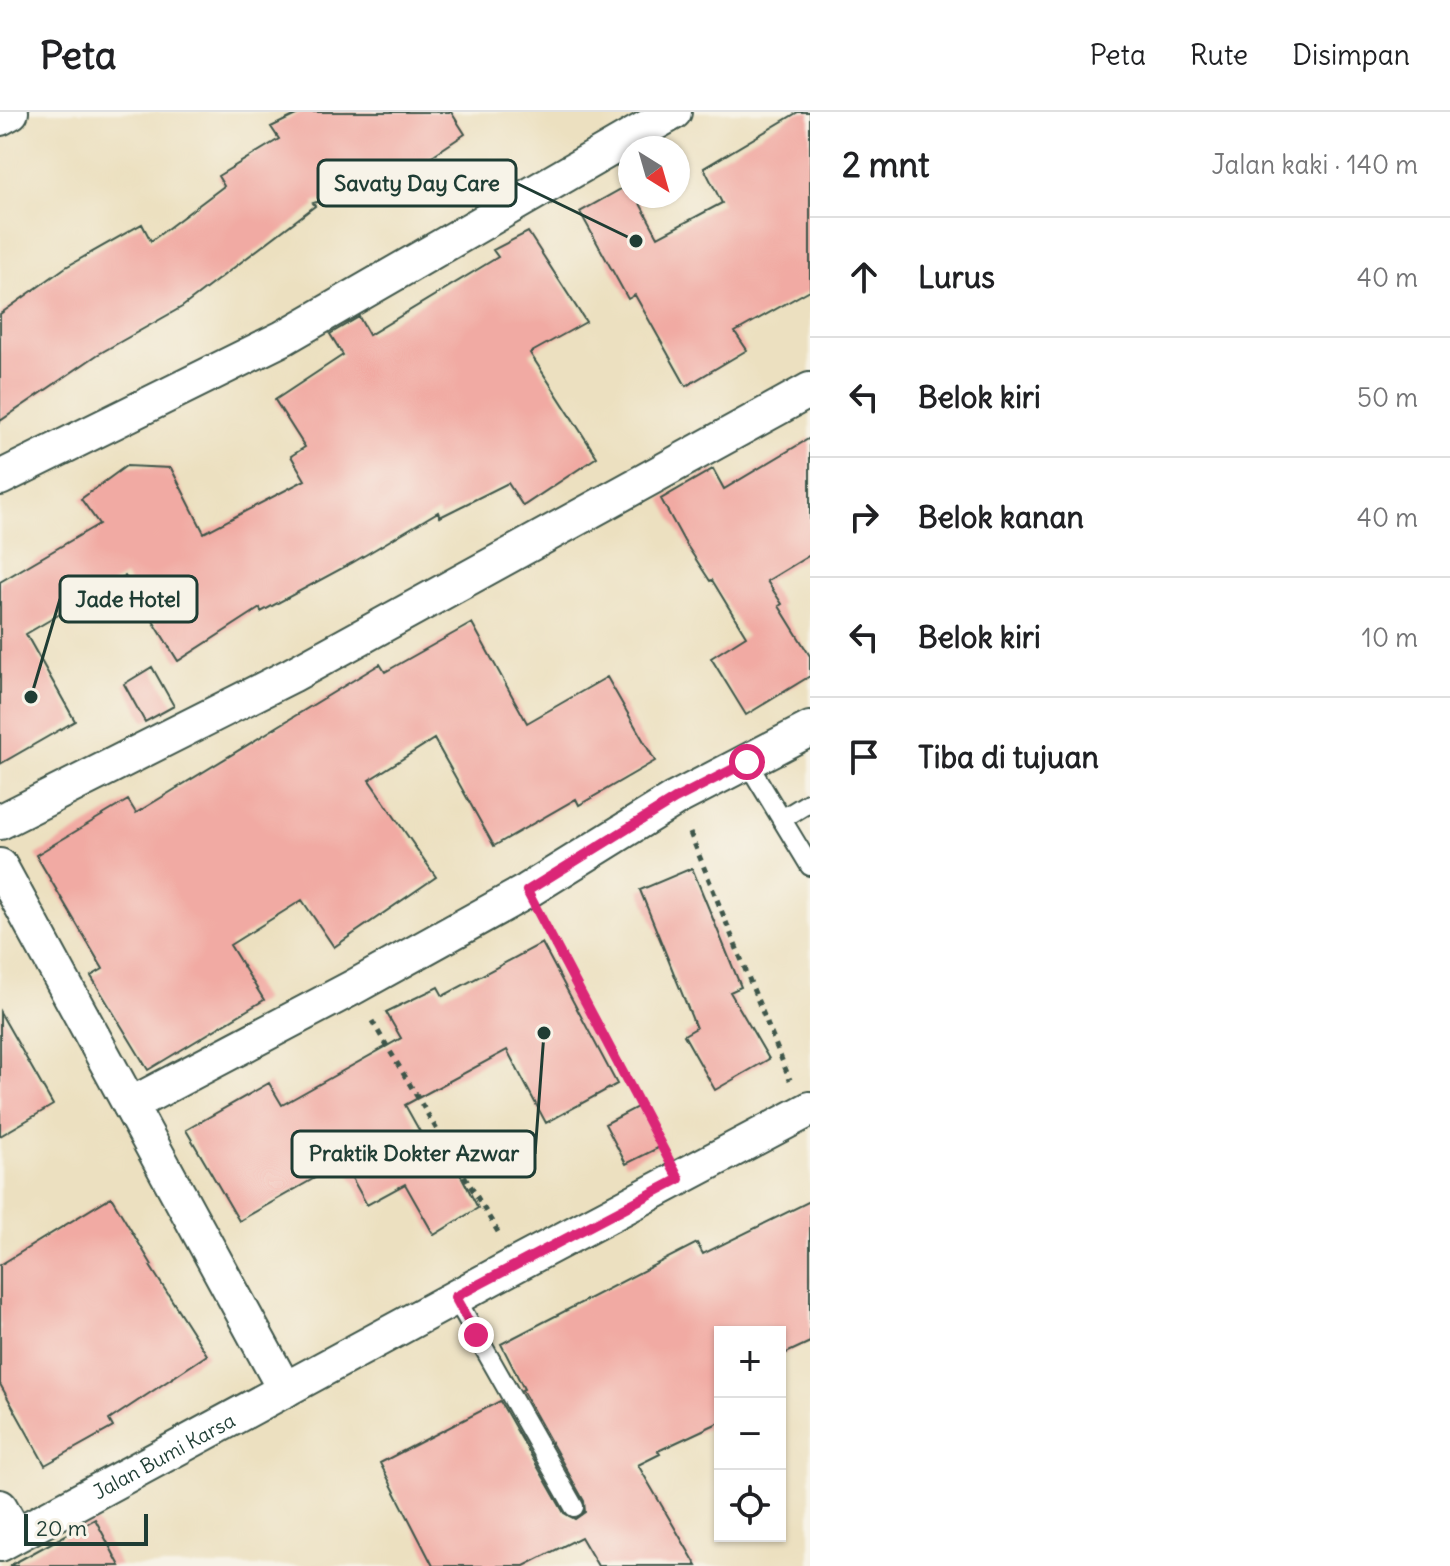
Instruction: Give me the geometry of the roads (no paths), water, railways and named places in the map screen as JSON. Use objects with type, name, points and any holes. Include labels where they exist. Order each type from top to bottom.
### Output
[{"type":"street","points":[[0,118],[11,112]]},
{"type":"street","points":[[0,478],[283,338],[674,112]]},
{"type":"street","points":[[0,822],[292,675],[810,390]]},
{"type":"street","points":[[130,1105],[352,988],[527,891],[675,799],[810,729]]},
{"type":"street","points":[[0,866],[285,1390]]},
{"type":"street","name":"Jalan Bumi Karsa","points":[[5,1528],[285,1390],[810,1109]]},
{"type":"lane","points":[[747,762],[810,866]]},
{"type":"lane","points":[[782,819],[810,802]]},
{"type":"lane","points":[[455,1297],[574,1507]]},
{"type":"place","name":"Savaty Day Care","points":[[636,241]]},
{"type":"place","name":"Jade Hotel","points":[[31,697]]},
{"type":"place","name":"Praktik Dokter Azwar","points":[[544,1033]]}]
